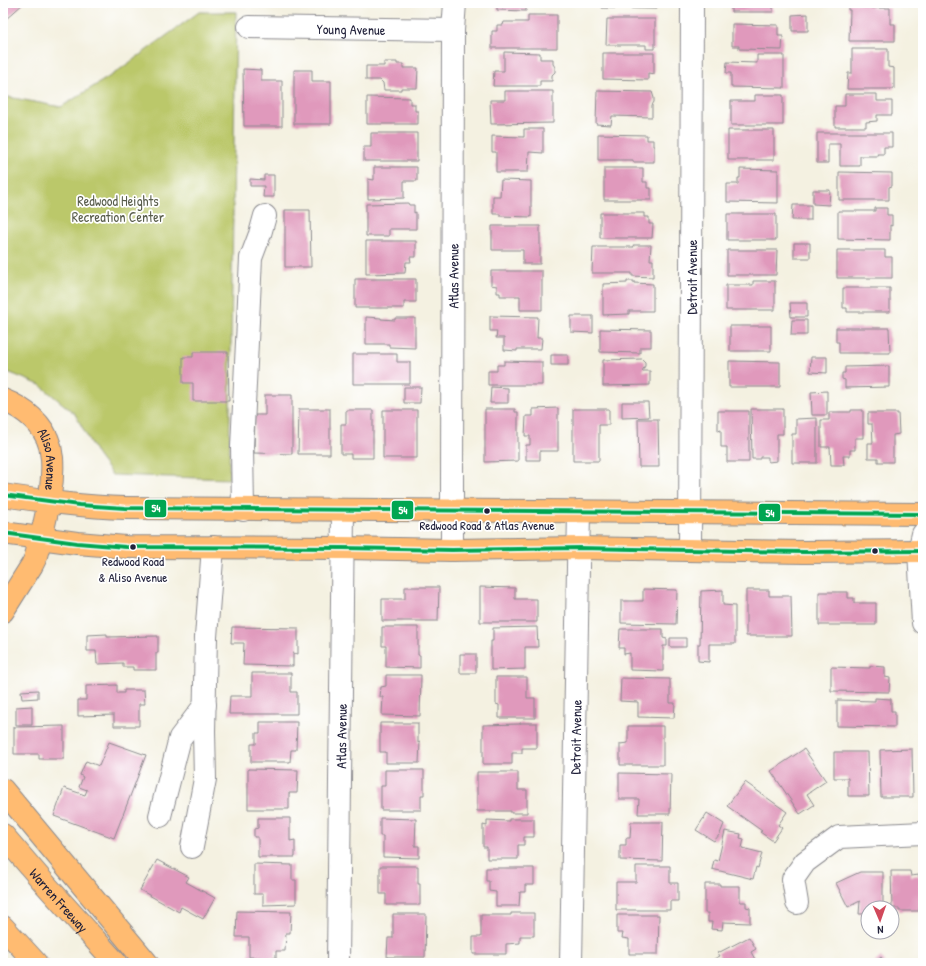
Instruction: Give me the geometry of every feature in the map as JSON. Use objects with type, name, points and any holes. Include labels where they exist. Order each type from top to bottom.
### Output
[{"type":"main road","name":"Aliso Avenue","points":[[3,400],[18,407],[39,424],[51,447],[52,466],[49,502],[35,559],[3,611]]},
{"type":"main road","points":[[3,495],[49,502],[108,508],[923,514]]},
{"type":"main road","points":[[3,533],[77,543],[126,547],[452,550],[579,548],[804,552],[922,546]]},
{"type":"main road","points":[[3,790],[148,963]]},
{"type":"main road","name":"Warren Freeway","points":[[3,835],[116,963]]},
{"type":"main road","points":[[3,927],[36,963]]},
{"type":"main road","points":[[3,950],[17,963]]},
{"type":"street","name":"Atlas Avenue","points":[[452,550],[453,30],[455,3]]},
{"type":"street","name":"Detroit Avenue","points":[[690,550],[692,3]]},
{"type":"street","name":"Young Avenue","points":[[249,27],[453,30]]},
{"type":"street","points":[[243,510],[242,446],[251,258],[265,216]]},
{"type":"street","name":"Atlas Avenue","points":[[338,963],[343,510]]},
{"type":"street","name":"Detroit Avenue","points":[[570,963],[579,511]]},
{"type":"street","points":[[922,546],[923,623]]},
{"type":"street","points":[[192,847],[205,779],[206,637],[213,547]]},
{"type":"street","points":[[160,816],[180,738],[205,705]]},
{"type":"street","points":[[797,903],[793,879],[805,862],[839,837],[923,833]]},
{"type":"green space","name":"Redwood Heights Recreation Center","points":[[199,12],[236,12],[229,479],[112,475],[97,455],[75,414],[40,385],[3,370],[3,96],[61,107],[115,73]]},
{"type":"building","points":[[3,3],[24,3],[5,20],[3,18]]},
{"type":"building","points":[[497,3],[526,3],[526,11],[497,10]]},
{"type":"building","points":[[602,3],[657,3],[657,9],[602,8]]},
{"type":"building","points":[[731,3],[773,3],[773,12],[731,12]]},
{"type":"building","points":[[848,3],[872,3],[872,8],[890,8],[890,24],[895,24],[895,41],[849,41],[850,10],[848,10]]},
{"type":"building","points":[[808,14],[808,31],[792,31],[792,15]]},
{"type":"building","points":[[528,15],[557,15],[557,48],[492,48],[492,31],[497,31],[497,25],[503,25],[504,22],[528,22]]},
{"type":"building","points":[[607,19],[655,19],[655,49],[646,49],[646,45],[606,45]]},
{"type":"building","points":[[732,24],[778,25],[778,36],[783,36],[782,50],[739,49],[739,46],[732,46]]},
{"type":"building","points":[[852,49],[888,49],[888,67],[894,68],[894,89],[847,89],[848,73],[852,73]]},
{"type":"building","points":[[504,52],[540,53],[540,59],[553,59],[555,72],[552,75],[552,81],[540,81],[540,86],[493,86],[494,71],[504,71]]},
{"type":"building","points":[[603,53],[654,53],[654,74],[648,73],[648,80],[603,79]]},
{"type":"building","points":[[757,55],[784,55],[784,88],[731,87],[731,73],[726,73],[727,62],[757,63]]},
{"type":"building","points":[[384,62],[397,62],[397,64],[403,64],[403,68],[418,68],[417,88],[384,90],[383,83],[380,80],[366,80],[366,66],[384,66]]},
{"type":"building","points":[[243,69],[261,70],[261,81],[282,81],[282,126],[244,126]]},
{"type":"building","points":[[294,70],[312,70],[312,81],[331,81],[331,124],[294,124]]},
{"type":"building","points":[[505,91],[553,91],[553,123],[491,124],[490,100],[505,100]]},
{"type":"building","points":[[597,91],[652,92],[654,102],[652,105],[652,117],[612,116],[611,125],[596,124]]},
{"type":"building","points":[[845,94],[877,94],[877,101],[892,101],[892,115],[877,115],[877,121],[866,122],[866,127],[835,127],[835,106],[845,106]]},
{"type":"building","points":[[755,95],[783,95],[783,125],[731,125],[731,101],[755,101]]},
{"type":"building","points":[[367,97],[410,98],[410,104],[415,104],[415,111],[418,111],[418,124],[367,124]]},
{"type":"building","points":[[524,129],[543,129],[543,153],[529,152],[528,172],[496,172],[496,152],[492,152],[492,136],[524,137]]},
{"type":"building","points":[[728,130],[774,130],[774,160],[728,160]]},
{"type":"building","points":[[371,133],[417,133],[417,161],[364,161],[364,147],[371,147]]},
{"type":"building","points":[[817,133],[892,133],[892,147],[884,147],[884,154],[877,154],[878,156],[860,156],[860,166],[840,166],[840,144],[828,144],[828,163],[817,163]]},
{"type":"building","points":[[598,134],[647,135],[647,140],[653,140],[654,162],[633,162],[633,160],[598,160]]},
{"type":"building","points":[[374,167],[417,167],[417,181],[404,181],[404,198],[368,199],[368,179],[374,180]]},
{"type":"building","points":[[604,168],[643,168],[643,182],[647,182],[647,188],[651,188],[651,200],[604,200]]},
{"type":"building","points":[[740,169],[778,170],[778,203],[727,202],[727,184],[738,184]]},
{"type":"building","points":[[839,172],[892,173],[892,186],[889,187],[889,200],[839,200]]},
{"type":"building","points":[[264,175],[274,175],[274,197],[263,197],[264,186],[250,186],[250,179],[264,180]]},
{"type":"building","points":[[501,180],[531,181],[531,217],[500,216],[500,214],[493,214],[493,196],[500,196]]},
{"type":"building","points":[[813,190],[830,190],[829,205],[813,204]]},
{"type":"building","points":[[408,203],[409,205],[414,205],[414,213],[416,212],[416,229],[389,229],[389,236],[366,236],[366,204]]},
{"type":"building","points":[[793,205],[811,205],[811,220],[792,220]]},
{"type":"building","points":[[875,208],[887,208],[887,215],[892,215],[890,240],[838,239],[838,211],[875,211]]},
{"type":"building","points":[[285,210],[310,210],[311,267],[285,267]]},
{"type":"building","points":[[600,213],[644,213],[644,217],[649,217],[649,224],[653,224],[652,238],[600,238]]},
{"type":"building","points":[[727,214],[776,214],[776,240],[727,240]]},
{"type":"building","points":[[492,226],[540,226],[540,264],[523,264],[523,250],[492,250]]},
{"type":"building","points":[[366,241],[416,241],[416,257],[410,257],[411,262],[406,262],[405,273],[366,274]]},
{"type":"building","points":[[794,243],[810,243],[810,258],[794,258]]},
{"type":"building","points":[[633,245],[651,245],[650,260],[653,260],[653,277],[632,276],[632,273],[592,273],[593,247],[634,247]]},
{"type":"building","points":[[727,250],[777,250],[776,275],[727,275]]},
{"type":"building","points":[[837,250],[885,250],[885,257],[892,257],[892,278],[837,278]]},
{"type":"building","points":[[491,271],[542,271],[542,310],[520,310],[520,296],[500,296],[500,293],[497,293],[497,286],[491,285]]},
{"type":"building","points":[[355,279],[416,279],[416,302],[404,302],[404,308],[355,308]]},
{"type":"building","points":[[627,281],[653,284],[653,311],[629,311],[629,314],[603,315],[603,284],[627,283]]},
{"type":"building","points":[[753,281],[775,281],[775,310],[726,310],[726,285],[753,285]]},
{"type":"building","points":[[843,288],[890,288],[890,312],[847,312],[847,308],[843,308]]},
{"type":"building","points":[[790,303],[807,303],[807,317],[791,317]]},
{"type":"building","points":[[490,316],[538,317],[537,338],[542,338],[541,349],[517,349],[517,351],[504,350],[504,338],[496,338],[497,331],[490,331]]},
{"type":"building","points":[[571,316],[593,316],[593,333],[571,332]]},
{"type":"building","points":[[366,317],[395,320],[395,318],[415,318],[415,348],[389,347],[389,344],[366,344]]},
{"type":"building","points":[[792,320],[807,320],[807,335],[791,335]]},
{"type":"building","points":[[730,326],[771,326],[771,351],[730,351]]},
{"type":"building","points":[[836,328],[889,328],[890,353],[839,353],[839,342],[836,342]]},
{"type":"building","points":[[600,329],[651,330],[651,347],[640,347],[640,353],[600,352]]},
{"type":"building","points":[[193,352],[228,352],[229,401],[193,401],[193,383],[183,383],[183,357],[193,357]]},
{"type":"building","points":[[353,354],[397,354],[397,362],[410,362],[410,384],[353,384]]},
{"type":"building","points":[[551,355],[568,355],[568,365],[551,365]]},
{"type":"building","points":[[811,357],[827,357],[827,373],[810,372]]},
{"type":"building","points":[[642,359],[645,362],[645,366],[642,371],[650,371],[650,385],[603,386],[603,360]]},
{"type":"building","points":[[504,361],[542,362],[542,385],[488,385],[488,371],[497,371],[497,365],[504,365]]},
{"type":"building","points":[[729,361],[780,362],[780,387],[729,387]]},
{"type":"building","points":[[889,366],[889,387],[845,388],[845,380],[842,379],[842,373],[845,373],[845,367]]},
{"type":"building","points":[[404,387],[421,387],[420,403],[404,403]]},
{"type":"building","points":[[491,387],[508,388],[508,403],[490,403]]},
{"type":"building","points":[[827,391],[827,415],[812,415],[811,392]]},
{"type":"building","points":[[265,395],[292,395],[292,454],[254,453],[255,415],[265,415]]},
{"type":"building","points":[[622,402],[648,402],[649,417],[622,418]]},
{"type":"building","points":[[558,408],[558,451],[540,451],[540,460],[526,460],[526,445],[530,445],[530,436],[525,436],[526,416],[533,416],[533,409]]},
{"type":"building","points":[[299,409],[330,409],[330,454],[298,454]]},
{"type":"building","points":[[485,409],[515,409],[515,412],[518,412],[518,461],[485,462]]},
{"type":"building","points":[[573,409],[609,409],[609,425],[599,425],[599,461],[573,461]]},
{"type":"building","points":[[751,409],[783,409],[783,434],[777,434],[777,461],[768,462],[768,457],[752,459]]},
{"type":"building","points":[[346,410],[373,410],[373,458],[351,458],[351,454],[341,454],[341,424],[346,424]]},
{"type":"building","points":[[383,410],[417,410],[417,458],[383,458]]},
{"type":"building","points":[[851,410],[863,410],[863,438],[855,438],[855,450],[850,450],[850,456],[843,456],[844,465],[831,465],[830,447],[821,447],[821,420],[829,420],[829,412],[851,412]]},
{"type":"building","points":[[718,411],[749,411],[749,462],[727,462],[727,447],[721,447],[721,430],[718,431]]},
{"type":"building","points":[[868,413],[898,413],[899,434],[893,435],[893,462],[878,462],[878,458],[868,458],[868,443],[873,443],[872,424],[868,424]]},
{"type":"building","points":[[817,418],[817,463],[792,463],[792,434],[796,434],[796,419]]},
{"type":"building","points":[[638,419],[658,419],[659,467],[639,467]]},
{"type":"building","points":[[405,587],[439,587],[438,621],[382,621],[382,599],[405,599]]},
{"type":"building","points":[[480,587],[515,588],[515,599],[537,599],[537,622],[480,622]]},
{"type":"building","points":[[643,589],[677,590],[676,624],[621,623],[621,601],[643,601]]},
{"type":"building","points":[[723,590],[723,605],[735,606],[735,644],[709,644],[709,662],[698,661],[698,644],[700,644],[701,591]]},
{"type":"building","points":[[746,590],[769,590],[769,596],[791,596],[792,636],[746,636]]},
{"type":"building","points":[[819,592],[848,592],[848,598],[854,598],[854,603],[876,603],[876,625],[819,625]]},
{"type":"building","points":[[232,627],[298,628],[298,654],[293,653],[293,666],[243,665],[244,643],[231,643]]},
{"type":"building","points":[[382,627],[418,627],[418,655],[420,655],[420,668],[386,667],[386,646],[382,646]]},
{"type":"building","points":[[537,627],[538,647],[525,647],[525,669],[491,670],[491,641],[493,641],[493,628]]},
{"type":"building","points":[[620,629],[663,629],[663,638],[667,639],[667,646],[663,646],[663,671],[630,670],[630,653],[624,654],[624,648],[619,648]]},
{"type":"building","points":[[107,634],[107,637],[158,636],[156,670],[133,670],[133,667],[123,667],[123,663],[97,664],[96,651],[87,651],[87,635]]},
{"type":"building","points":[[670,638],[686,638],[686,647],[670,647]]},
{"type":"building","points":[[460,654],[476,654],[476,673],[460,673]]},
{"type":"building","points":[[870,666],[885,667],[885,677],[890,678],[889,692],[831,691],[831,667],[870,668]]},
{"type":"building","points":[[252,673],[291,673],[291,692],[297,692],[297,714],[229,714],[230,696],[252,696]]},
{"type":"building","points":[[386,675],[421,675],[420,716],[382,715],[383,697],[380,697],[381,687],[386,686]]},
{"type":"building","points":[[496,677],[527,677],[527,698],[535,698],[535,718],[499,718],[499,705],[496,704]]},
{"type":"building","points":[[621,678],[670,679],[670,703],[675,703],[674,718],[638,717],[638,702],[620,701]]},
{"type":"building","points":[[117,685],[117,693],[124,693],[124,690],[144,690],[145,704],[139,704],[139,726],[114,726],[114,715],[78,716],[78,700],[86,700],[86,686]]},
{"type":"building","points":[[38,690],[38,698],[22,699],[21,691]]},
{"type":"building","points":[[875,698],[891,699],[891,711],[895,711],[895,727],[837,726],[837,700],[875,701]]},
{"type":"building","points":[[32,706],[32,725],[16,725],[16,707]]},
{"type":"building","points":[[260,722],[297,722],[296,750],[291,750],[290,762],[251,762],[251,744],[256,744],[256,733],[260,733]]},
{"type":"building","points":[[380,723],[418,723],[418,743],[420,742],[419,763],[386,763],[386,752],[380,752]]},
{"type":"building","points":[[537,723],[537,748],[522,748],[522,753],[512,753],[512,764],[483,764],[483,725]]},
{"type":"building","points":[[64,726],[64,759],[39,759],[39,754],[14,754],[14,727]]},
{"type":"building","points":[[628,726],[663,726],[663,765],[620,765],[620,744],[628,743]]},
{"type":"building","points":[[109,742],[146,755],[114,838],[54,816],[64,788],[85,795],[87,790],[79,787],[83,777],[80,775],[86,761],[99,766]]},
{"type":"building","points":[[804,749],[826,781],[807,794],[814,805],[800,814],[771,771]]},
{"type":"building","points":[[912,749],[913,797],[881,797],[880,750]]},
{"type":"building","points":[[834,752],[868,752],[869,796],[848,796],[848,778],[834,778]]},
{"type":"building","points":[[248,769],[298,770],[297,793],[289,793],[289,809],[248,809]]},
{"type":"building","points":[[385,770],[424,770],[424,795],[421,795],[421,810],[381,810],[381,786],[385,786]]},
{"type":"building","points":[[477,772],[518,772],[518,790],[527,790],[527,813],[511,813],[511,811],[477,811]]},
{"type":"building","points":[[619,773],[671,774],[670,814],[638,814],[639,799],[619,799]]},
{"type":"building","points":[[745,782],[787,812],[778,825],[782,828],[773,841],[760,832],[762,831],[727,806]]},
{"type":"building","points":[[707,813],[724,824],[720,834],[714,841],[696,830]]},
{"type":"building","points":[[258,818],[290,818],[290,841],[295,840],[295,857],[258,857],[258,837],[254,837],[254,829],[258,828]]},
{"type":"building","points":[[380,818],[416,819],[415,846],[419,846],[419,858],[383,857],[383,836],[380,836]]},
{"type":"building","points":[[509,819],[534,819],[534,837],[524,837],[524,845],[518,845],[518,859],[487,859],[487,847],[483,847],[483,825],[487,826],[487,820],[509,821]]},
{"type":"building","points":[[631,822],[663,822],[662,861],[620,860],[620,845],[626,845],[626,838],[630,838]]},
{"type":"building","points":[[725,831],[741,834],[740,838],[744,839],[742,848],[762,853],[753,879],[712,869],[714,860],[718,861]]},
{"type":"building","points":[[157,860],[189,877],[186,882],[215,898],[203,919],[181,907],[179,912],[140,890]]},
{"type":"building","points":[[254,864],[292,865],[292,880],[296,880],[296,904],[263,905],[263,894],[254,894]]},
{"type":"building","points":[[380,866],[418,866],[420,905],[386,905],[386,894],[380,894]]},
{"type":"building","points":[[636,866],[670,866],[670,883],[678,883],[678,901],[670,901],[670,910],[616,910],[616,882],[636,882]]},
{"type":"building","points":[[486,868],[534,868],[534,885],[525,885],[525,892],[520,892],[519,906],[496,906],[496,892],[489,891],[489,881],[486,881]]},
{"type":"building","points":[[891,871],[910,871],[911,876],[919,875],[919,877],[923,877],[923,908],[919,908],[919,911],[900,911],[900,900],[892,900]]},
{"type":"building","points":[[860,872],[883,872],[883,900],[860,900],[848,907],[836,883]]},
{"type":"building","points":[[705,884],[740,886],[740,902],[746,902],[746,907],[750,908],[750,923],[723,922],[722,930],[711,929],[712,922],[708,922],[708,913],[705,913]]},
{"type":"building","points":[[237,911],[291,912],[290,933],[286,933],[285,951],[276,951],[276,958],[249,957],[249,937],[236,937]]},
{"type":"building","points":[[511,913],[534,913],[534,936],[520,936],[520,943],[506,944],[506,954],[473,954],[473,937],[481,937],[481,915],[511,915]]},
{"type":"building","points":[[393,914],[426,914],[425,957],[387,957],[388,938],[393,938]]},
{"type":"building","points":[[617,915],[659,915],[658,954],[629,954],[629,939],[622,938],[623,933],[617,933]]},
{"type":"building","points":[[749,937],[756,949],[751,952],[757,963],[716,963],[714,959],[720,956],[718,953]]},
{"type":"building","points":[[881,957],[885,963],[874,963]]},
{"type":"transit line","name":"54","points":[[3,495],[79,505],[125,508],[923,514]]},
{"type":"transit line","name":"54","points":[[3,533],[77,543],[126,547],[452,550],[579,548],[804,552],[923,551]]},
{"type":"place","name":"Redwood Road & Atlas Avenue","points":[[487,511]]},
{"type":"place","name":"Redwood Road & Aliso Avenue","points":[[133,547]]}]
